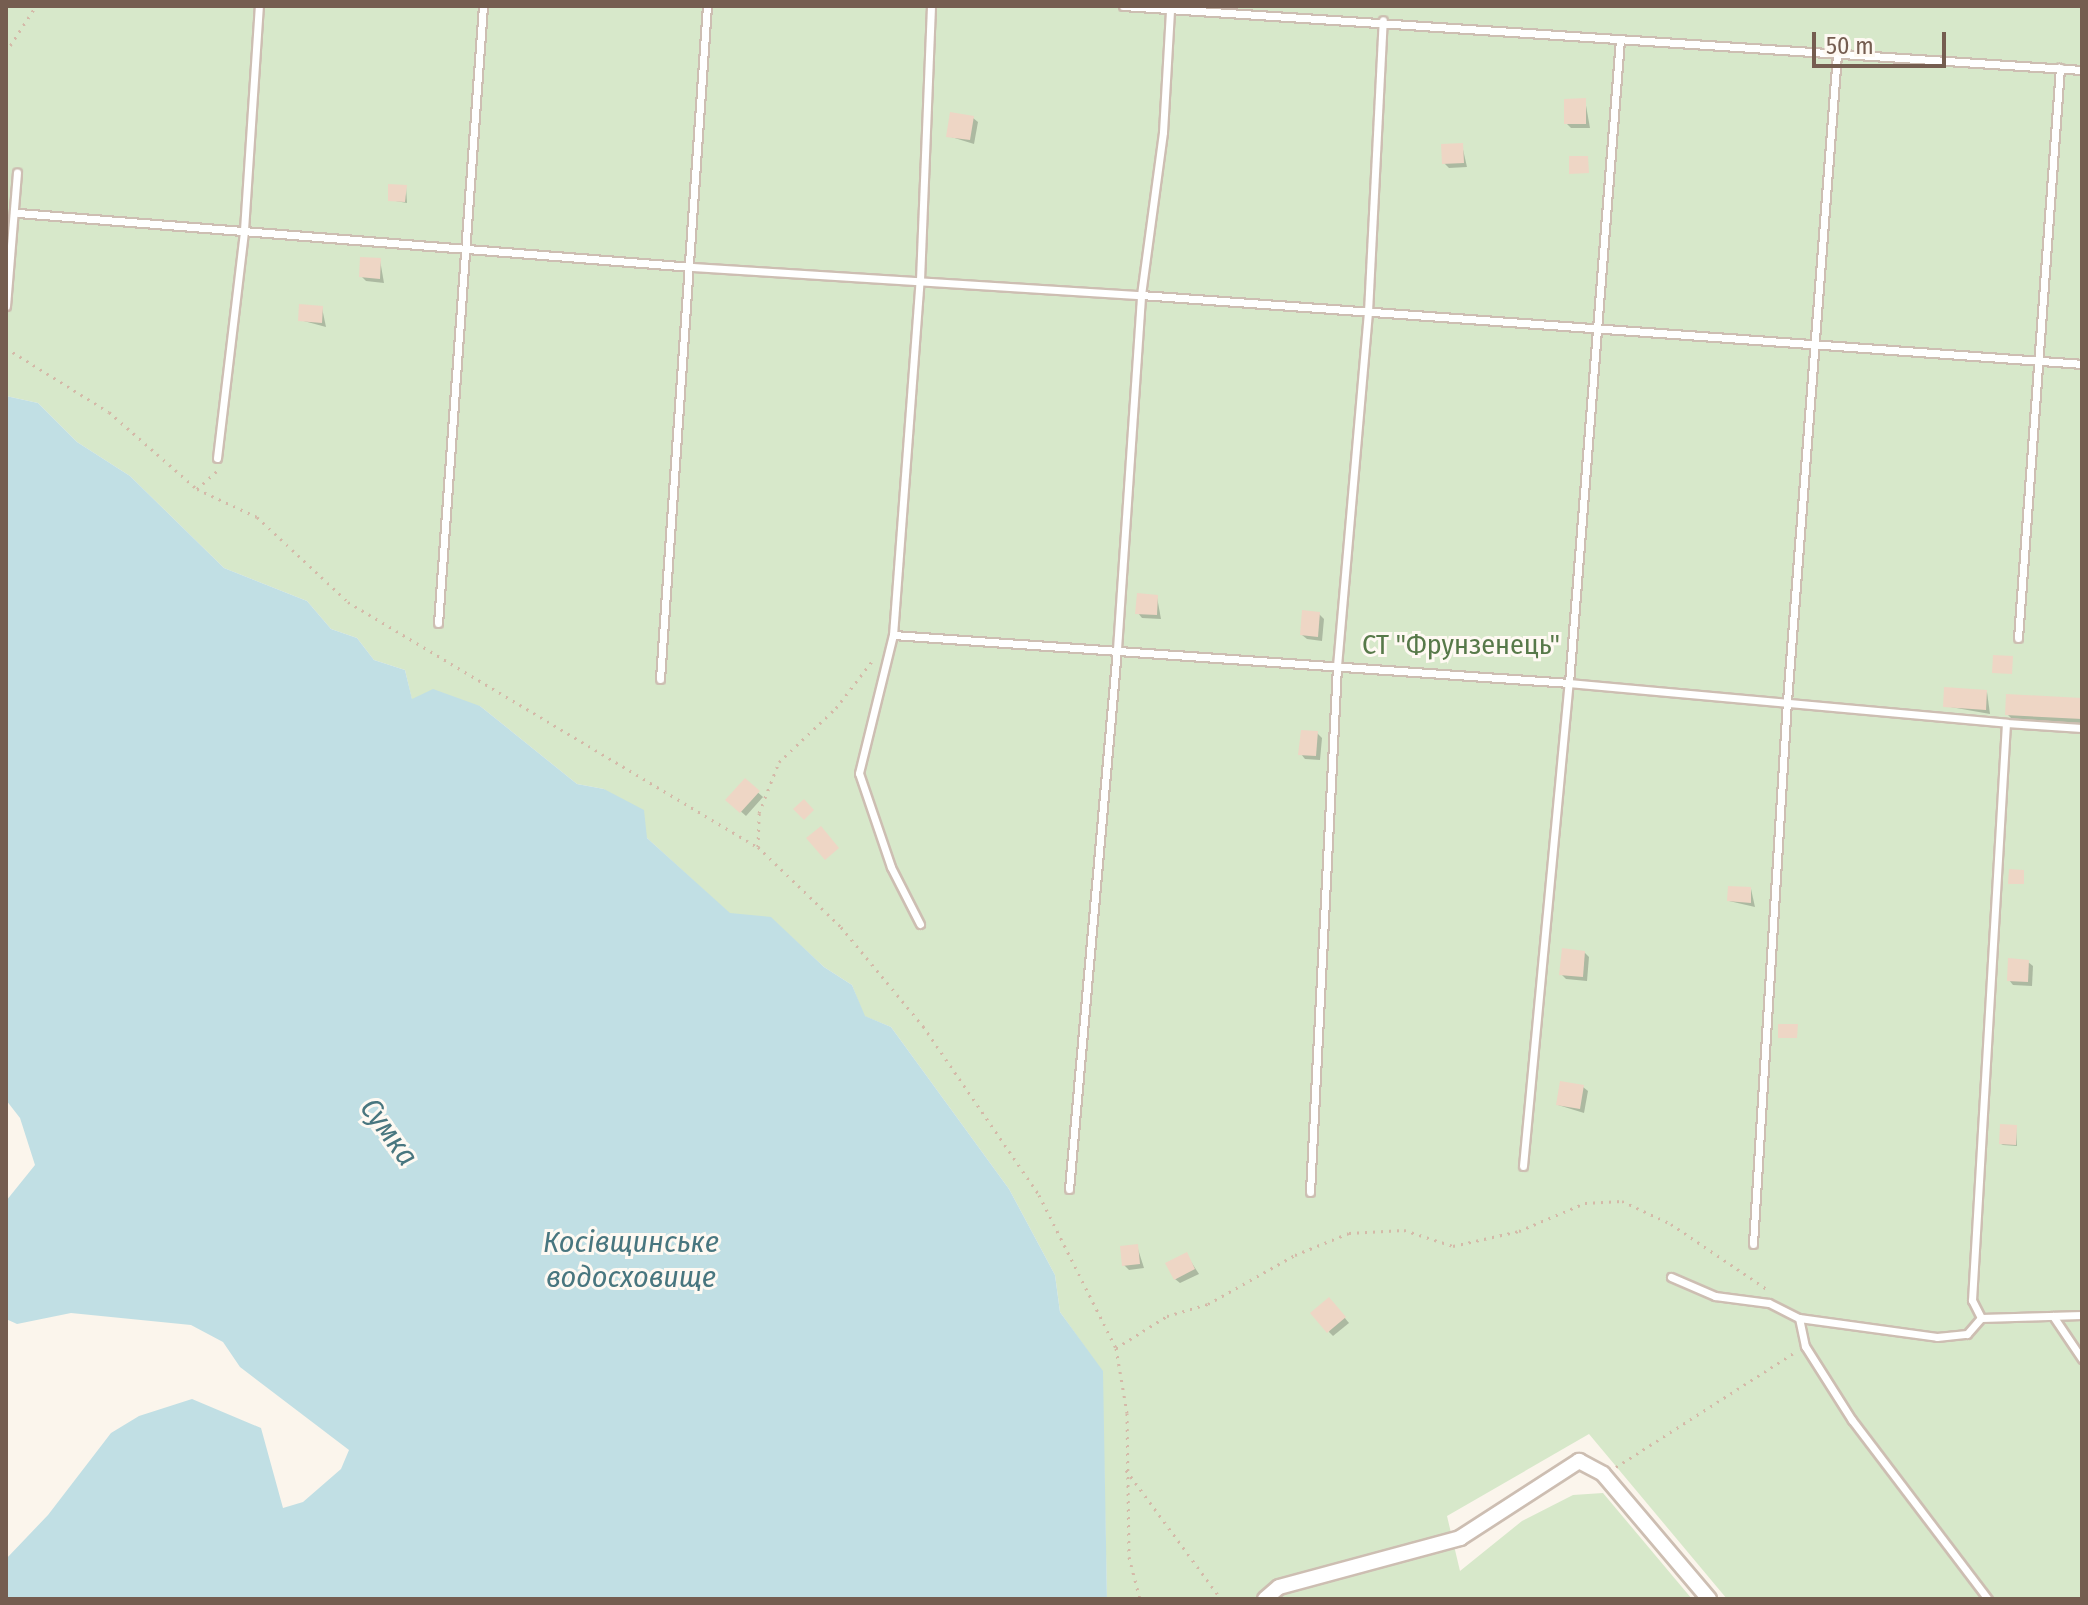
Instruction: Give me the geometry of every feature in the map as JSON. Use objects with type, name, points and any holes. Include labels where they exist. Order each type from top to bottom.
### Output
[{"type":"street","points":[[1265,1599],[1279,1587],[1460,1538],[1563,1467],[1579,1461],[1603,1474],[1709,1599]]},
{"type":"lane","points":[[217,458],[244,230],[259,6]]},
{"type":"lane","points":[[438,623],[469,250],[483,6]]},
{"type":"lane","points":[[660,679],[692,267],[707,6]]},
{"type":"lane","points":[[920,924],[891,867],[859,773],[893,635],[920,280],[931,6]]},
{"type":"lane","points":[[1123,6],[1383,20],[2082,70]]},
{"type":"lane","points":[[1069,1189],[1117,649],[1141,295],[1163,132],[1170,10]]},
{"type":"lane","points":[[1310,1192],[1337,666],[1368,312],[1383,20]]},
{"type":"lane","points":[[1523,1166],[1569,683],[1593,330],[1620,39]]},
{"type":"lane","points":[[1753,1244],[1787,701],[1837,54]]},
{"type":"lane","points":[[2018,638],[2060,68]]},
{"type":"lane","points":[[6,306],[18,213],[17,172]]},
{"type":"lane","points":[[18,213],[692,267],[1141,295],[1814,347],[2082,364]]},
{"type":"lane","points":[[893,635],[1569,683],[2082,728]]},
{"type":"lane","points":[[1981,1318],[1972,1300],[2006,723]]},
{"type":"lane","points":[[1671,1277],[1715,1296],[1769,1303],[1799,1318],[1937,1337],[1967,1334],[1981,1318],[2082,1315]]},
{"type":"lane","points":[[2053,1316],[2082,1359]]},
{"type":"lane","points":[[1799,1318],[1805,1346],[1852,1420],[1988,1599]]},
{"type":"path","points":[[6,52],[36,6]]},
{"type":"path","points":[[6,348],[109,412],[197,489],[257,517],[348,602],[758,847],[841,927],[923,1026],[1039,1195],[1116,1348],[1127,1413],[1124,1468],[1129,1557],[1140,1599]]},
{"type":"path","points":[[197,489],[217,476],[217,458]]},
{"type":"path","points":[[758,847],[759,813],[779,762],[836,708],[874,659]]},
{"type":"path","points":[[1116,1348],[1167,1316],[1208,1304],[1295,1255],[1349,1233],[1404,1230],[1453,1246],[1519,1231],[1585,1203],[1622,1201],[1671,1224],[1770,1291]]},
{"type":"path","points":[[1603,1474],[1656,1445],[1805,1346]]},
{"type":"path","points":[[1124,1468],[1221,1599]]},
{"type":"green space","name":"СТ \"Фрунзенець\"","points":[[6,6],[2082,6],[2082,1599],[1727,1599],[1589,1434],[1447,1516],[1460,1571],[1522,1521],[1573,1495],[1603,1493],[1692,1599],[1107,1599],[1102,1371],[1060,1312],[1055,1275],[1009,1189],[891,1027],[864,1016],[852,985],[824,967],[771,918],[730,914],[647,838],[604,789],[577,784],[480,706],[412,700],[405,670],[374,660],[357,638],[331,629],[307,601],[224,568],[130,476],[77,442],[38,403],[6,396]]},
{"type":"water","name":"Косівщинське водосховище","points":[[6,396],[38,403],[77,442],[130,476],[224,568],[307,601],[331,629],[357,638],[374,660],[405,670],[412,699],[433,689],[480,706],[577,784],[604,789],[644,810],[647,838],[730,913],[771,917],[824,967],[852,985],[865,1016],[891,1027],[1009,1189],[1055,1275],[1060,1312],[1103,1371],[1107,1599],[6,1599],[6,1559],[48,1515],[111,1433],[139,1416],[192,1399],[261,1428],[283,1508],[303,1502],[341,1469],[349,1450],[240,1367],[223,1342],[191,1325],[71,1313],[17,1324],[6,1319],[6,1201],[35,1165],[20,1118],[6,1100]]},
{"type":"building","points":[[1586,98],[1586,124],[1564,124],[1564,99]]},
{"type":"building","points":[[950,112],[974,116],[970,140],[946,137]]},
{"type":"building","points":[[1463,143],[1464,163],[1442,164],[1441,144]]},
{"type":"building","points":[[1569,156],[1588,156],[1589,173],[1569,174]]},
{"type":"building","points":[[388,184],[407,185],[405,202],[388,201]]},
{"type":"building","points":[[360,257],[381,258],[380,279],[359,277]]},
{"type":"building","points":[[299,304],[323,306],[322,323],[298,321]]},
{"type":"building","points":[[1137,593],[1158,595],[1157,615],[1135,614]]},
{"type":"building","points":[[1302,610],[1320,612],[1318,637],[1300,635]]},
{"type":"building","points":[[1993,655],[2013,656],[2012,674],[1992,673]]},
{"type":"building","points":[[1944,687],[1987,690],[1986,710],[1943,707]]},
{"type":"building","points":[[2006,694],[2082,698],[2082,719],[2005,715]]},
{"type":"building","points":[[1301,730],[1318,731],[1316,756],[1298,755]]},
{"type":"building","points":[[745,778],[760,791],[740,813],[725,800]]},
{"type":"building","points":[[804,799],[814,810],[804,820],[793,809]]},
{"type":"building","points":[[821,826],[839,848],[825,860],[806,838]]},
{"type":"building","points":[[2009,869],[2024,870],[2024,884],[2008,884]]},
{"type":"building","points":[[1728,886],[1751,887],[1751,903],[1727,901]]},
{"type":"building","points":[[1562,948],[1585,951],[1583,977],[1559,975]]},
{"type":"building","points":[[2008,958],[2029,960],[2028,982],[2007,981]]},
{"type":"building","points":[[1778,1024],[1798,1024],[1797,1038],[1778,1038]]},
{"type":"building","points":[[1560,1081],[1584,1085],[1580,1109],[1556,1105]]},
{"type":"building","points":[[2000,1124],[2017,1125],[2016,1145],[1999,1144]]},
{"type":"building","points":[[1138,1244],[1140,1264],[1122,1266],[1120,1246]]},
{"type":"building","points":[[1187,1252],[1195,1269],[1174,1280],[1165,1263]]},
{"type":"building","points":[[1329,1297],[1346,1317],[1327,1333],[1310,1313]]},
{"type":"water label","name":"Сумка","points":[[389,1132]]}]
